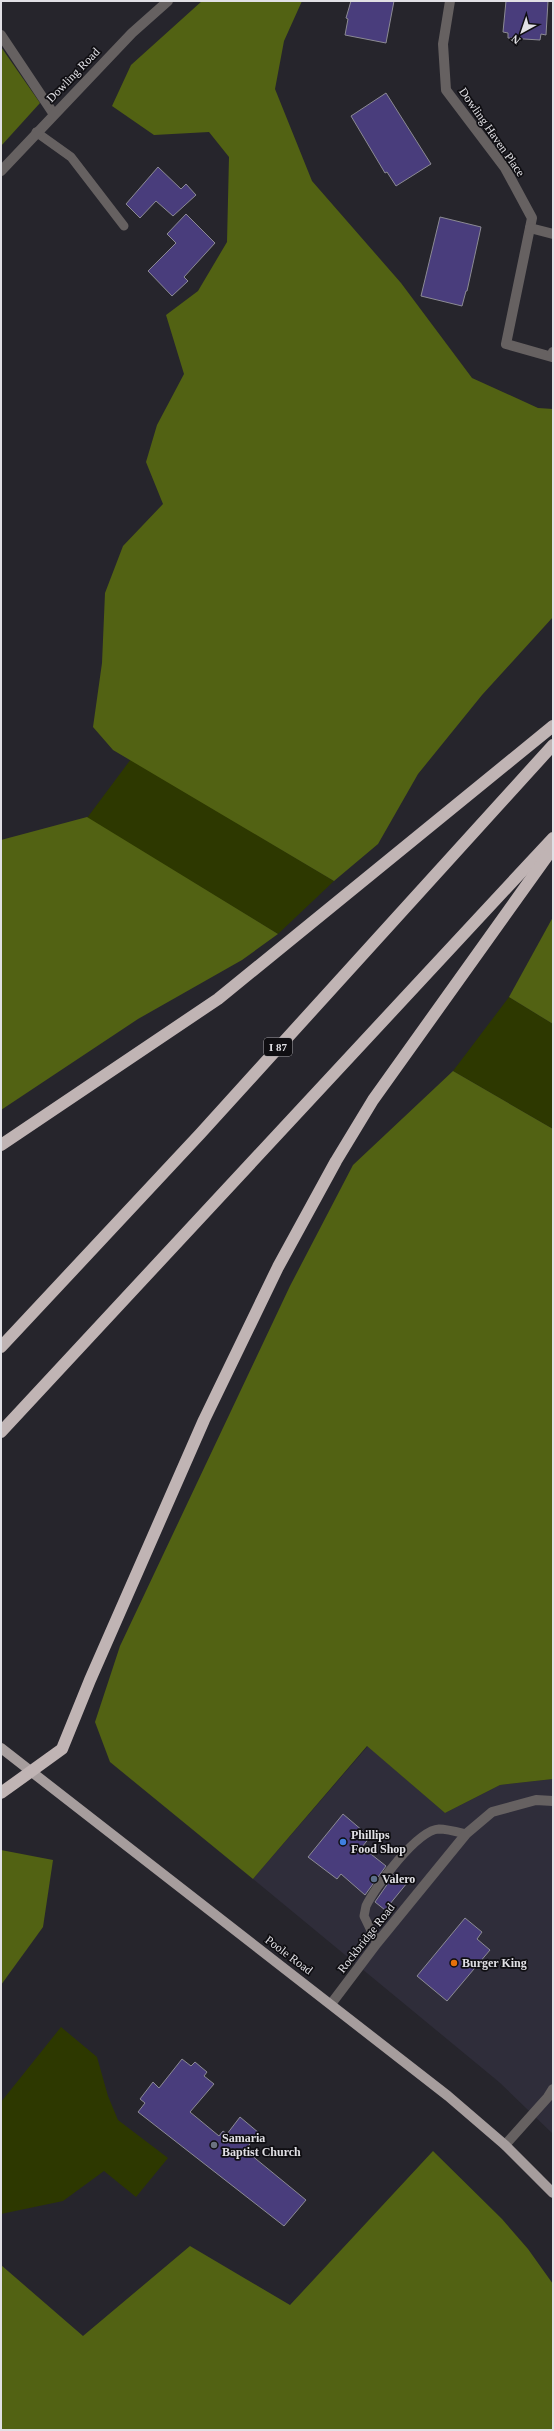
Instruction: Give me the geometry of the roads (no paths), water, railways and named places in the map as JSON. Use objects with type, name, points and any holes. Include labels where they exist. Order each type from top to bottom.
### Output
[{"type":"highway","points":[[1,1145],[218,999],[553,726]]},
{"type":"highway","name":"I 87","points":[[1,1347],[200,1134],[553,745]]},
{"type":"highway","points":[[1,1432],[553,838]]},
{"type":"highway","points":[[1,1793],[31,1773],[62,1749],[93,1673],[204,1420],[278,1267],[336,1161],[373,1100],[553,848]]},
{"type":"main road","name":"Poole Road","points":[[1,1748],[31,1773],[332,2004],[448,2096],[505,2145],[553,2193]]},
{"type":"street","name":"Dowling Road","points":[[1,171],[53,113],[132,33],[168,1]]},
{"type":"street","name":"Dowling Haven Place","points":[[450,1],[443,44],[446,90],[505,168],[532,218],[506,344],[552,357],[553,352]]},
{"type":"street","points":[[1,35],[53,113]]},
{"type":"street","points":[[530,228],[553,234]]},
{"type":"street","name":"Rockbridge Road","points":[[332,2004],[377,1943],[466,1834],[492,1812],[536,1800],[553,1801]]},
{"type":"street","points":[[505,2145],[548,2097],[553,2089]]},
{"type":"lane","points":[[36,132],[71,157],[124,226]]},
{"type":"lane","points":[[377,1943],[364,1916],[366,1906],[406,1852],[421,1837],[438,1829],[466,1834]]},
{"type":"place","name":"Phillips Food Shop","points":[[343,1842]]},
{"type":"place","name":"Valero","points":[[374,1879]]},
{"type":"place","name":"Burger King","points":[[454,1963]]},
{"type":"place","name":"Samaria Baptist Church","points":[[214,2145]]}]
